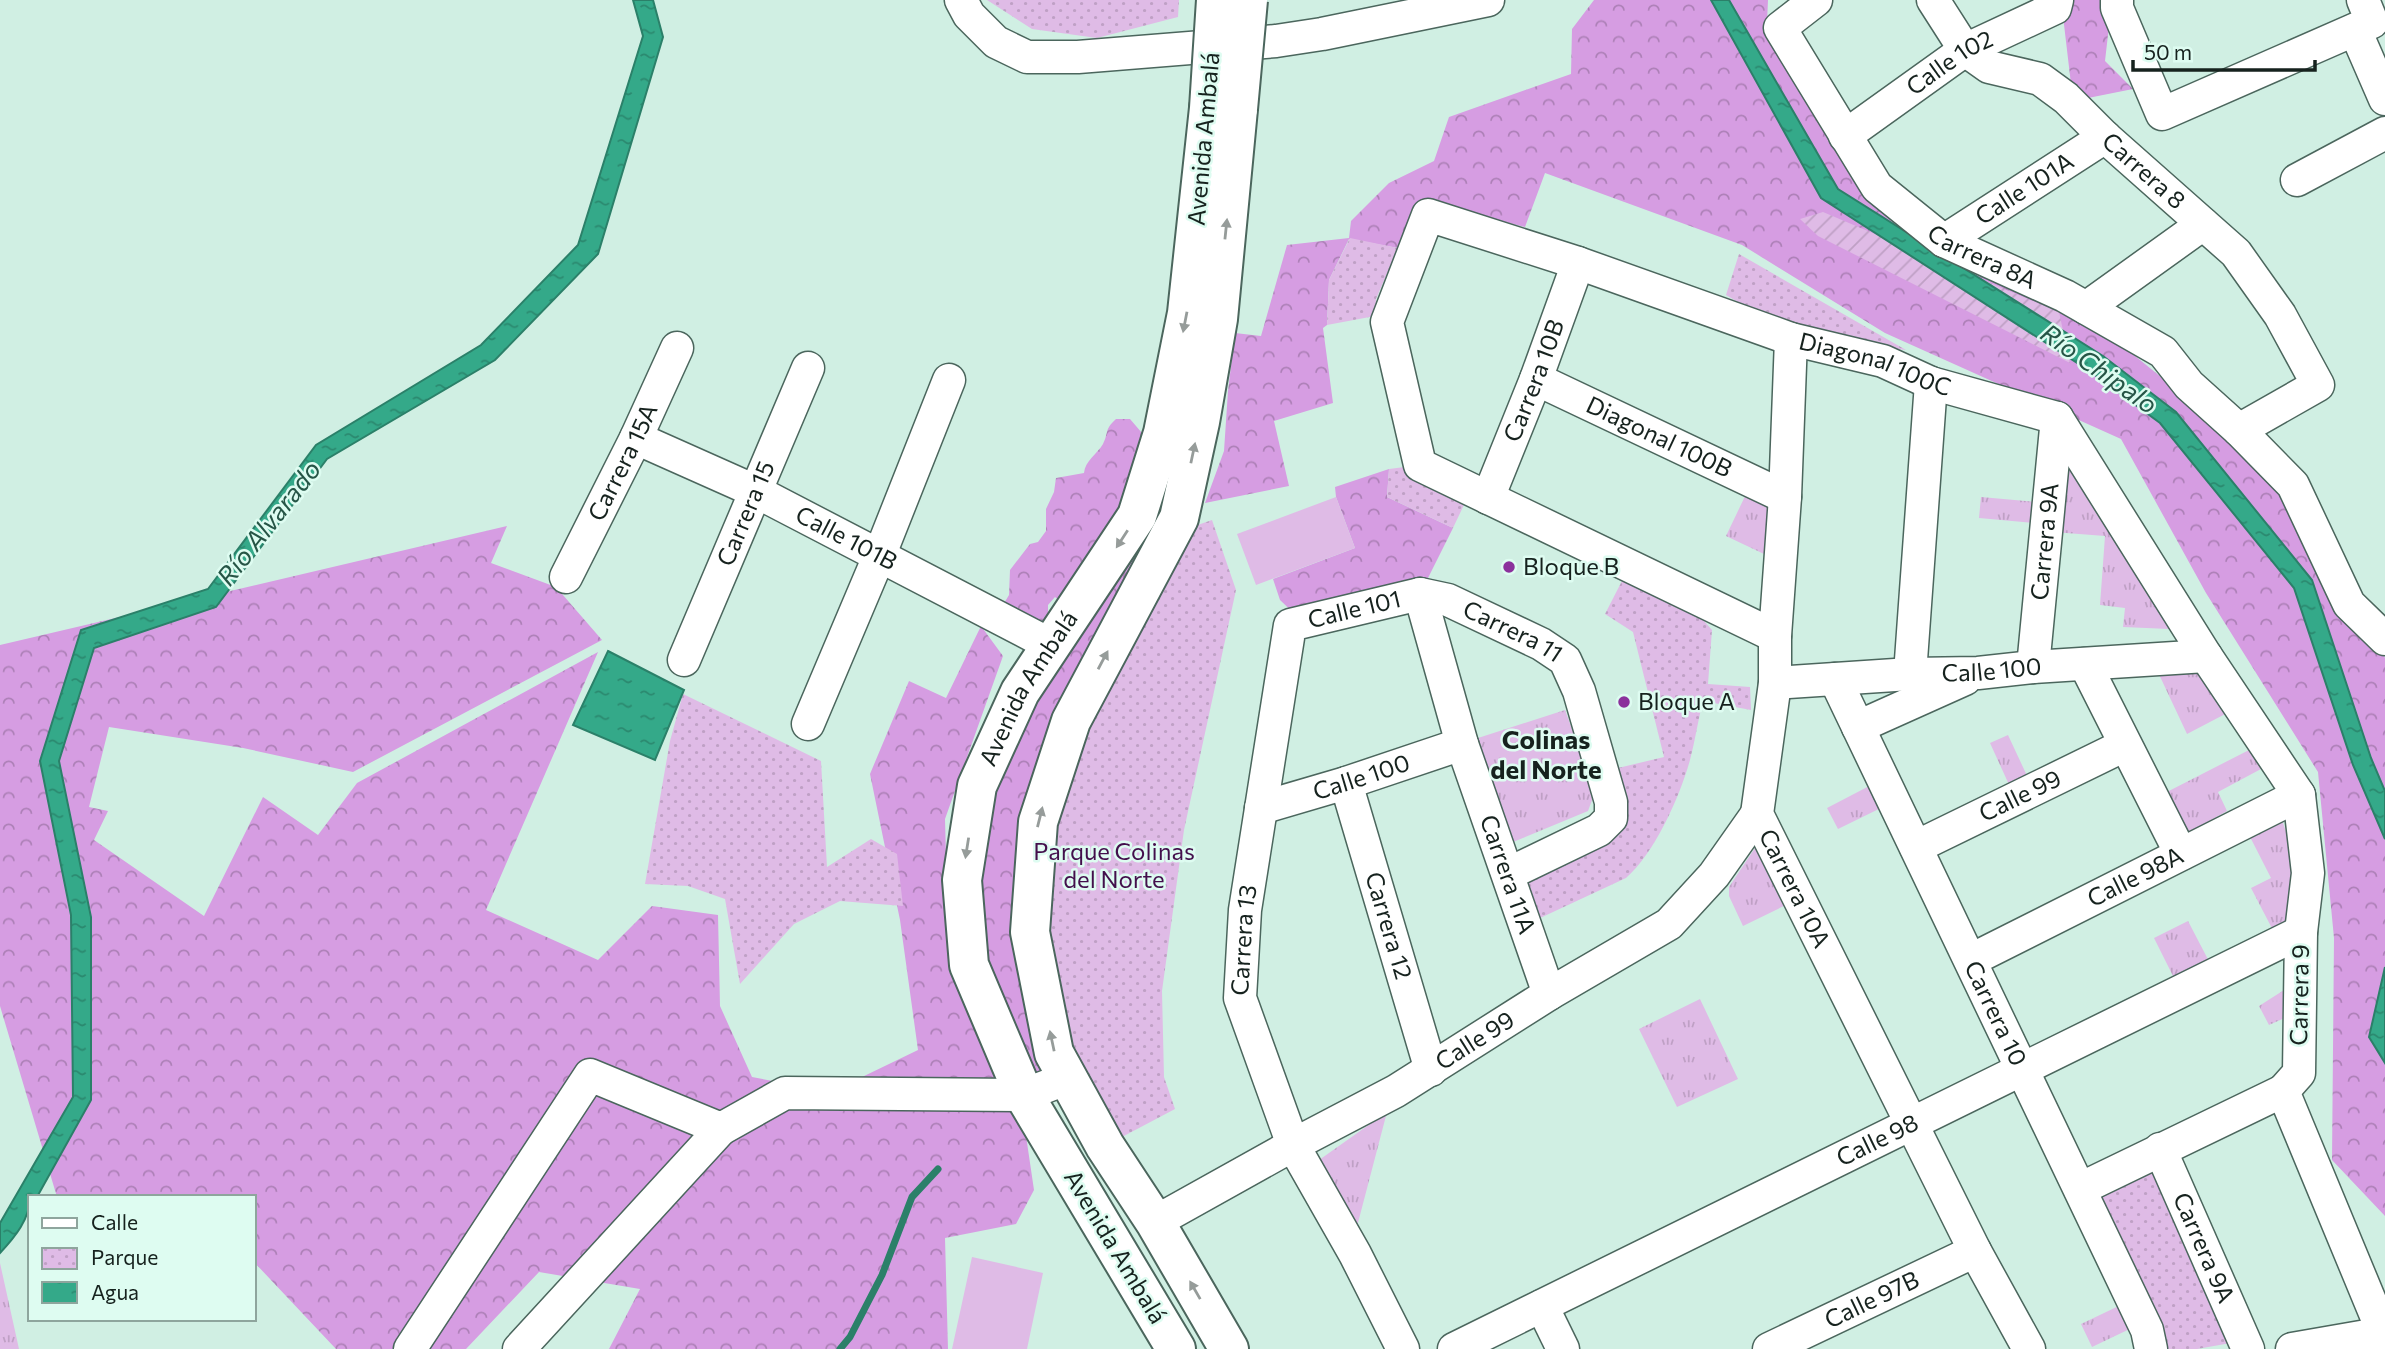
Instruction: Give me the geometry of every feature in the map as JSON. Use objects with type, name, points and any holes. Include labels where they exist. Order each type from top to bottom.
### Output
[{"type":"main road","name":"Avenida Ambalá","points":[[1216,0],[1223,108],[1217,319],[1200,422],[1179,518],[1071,721],[1038,822],[1030,932],[1054,1053],[1105,1146],[1155,1222],[1229,1349]]},
{"type":"main road","name":"Avenida Ambalá","points":[[1176,1349],[1024,1095],[969,965],[962,880],[977,786],[1020,692],[1137,516],[1163,433],[1223,108],[1248,0]]},
{"type":"street","points":[[961,0],[969,15],[996,42],[1027,57],[1078,57],[1276,41],[1322,34],[1475,1]]},
{"type":"street","name":"Carrera 8A","points":[[1816,0],[1780,27],[1877,187],[1944,241],[2086,308],[2163,352],[2189,385],[2239,430],[2292,485],[2349,604],[2385,639]]},
{"type":"street","name":"Carrera 8","points":[[1933,0],[1965,50],[1989,67],[2040,79],[2066,98],[2105,137],[2236,253],[2280,315],[2318,385],[2239,430]]},
{"type":"street","name":"Calle 102","points":[[1845,136],[1965,50],[2055,8],[2057,0]]},
{"type":"street","points":[[2122,3],[2162,114],[2363,17],[2385,99]]},
{"type":"street","points":[[2297,180],[2385,133]]},
{"type":"street","name":"Calle 101A","points":[[1944,241],[2105,137]]},
{"type":"street","name":"Diagonal 100C","points":[[1488,498],[1420,465],[1387,322],[1427,215],[1578,262],[1791,339],[1883,361],[1931,383],[2057,418]]},
{"type":"street","points":[[2086,308],[2203,224]]},
{"type":"street","name":"Carrera 10B","points":[[1488,498],[1536,379],[1578,262]]},
{"type":"street","name":"Carrera 10A","points":[[1791,339],[1774,636],[1775,683],[1757,814],[1975,1251],[2029,1349]]},
{"type":"street","name":"Carrera 15A","points":[[566,577],[636,438],[677,348]]},
{"type":"street","name":"Carrera 15","points":[[684,660],[808,368]]},
{"type":"street","name":"Diagonal 100B","points":[[1536,379],[1784,497]]},
{"type":"street","points":[[808,724],[880,554],[949,380]]},
{"type":"street","points":[[1910,674],[1931,383]]},
{"type":"street","points":[[2057,418],[2206,656]]},
{"type":"street","name":"Carrera 9A","points":[[2033,667],[2057,418]]},
{"type":"street","name":"Calle 101B","points":[[636,438],[755,491],[1051,645]]},
{"type":"street","points":[[1488,498],[1774,636]]},
{"type":"street","name":"Calle 101","points":[[1290,625],[1420,594]]},
{"type":"street","name":"Carrera 11A","points":[[1420,594],[1462,744],[1549,994]]},
{"type":"street","name":"Carrera 11","points":[[1420,594],[1448,600],[1541,644],[1565,660],[1579,691],[1611,802],[1611,818],[1599,830],[1508,874]]},
{"type":"street","name":"Carrera 13","points":[[1290,625],[1245,910],[1240,998],[1293,1145],[1355,1254],[1403,1349]]},
{"type":"street","name":"Calle 100","points":[[1775,683],[1910,674],[1978,673],[2206,656]]},
{"type":"street","name":"Carrera 9","points":[[2206,656],[2299,794],[2308,873],[2301,932],[2298,1073],[2283,1091]]},
{"type":"street","points":[[2085,664],[2181,854]]},
{"type":"street","points":[[1858,727],[1978,673]]},
{"type":"street","name":"Carrera 10","points":[[1835,679],[2147,1330],[2151,1349]]},
{"type":"street","name":"Calle 100","points":[[1261,808],[1462,744]]},
{"type":"street","name":"Calle 99","points":[[1916,847],[2125,746]]},
{"type":"street","name":"Carrera 12","points":[[1346,783],[1431,1070]]},
{"type":"street","name":"Calle 98A","points":[[1971,960],[2299,794]]},
{"type":"street","name":"Calle 99","points":[[1155,1222],[1396,1091],[1549,994],[1669,924],[1714,875],[1757,814]]},
{"type":"street","name":"Calle 98","points":[[1454,1349],[2301,932]]},
{"type":"street","points":[[410,1349],[590,1075],[721,1129]]},
{"type":"street","points":[[519,1349],[721,1129],[785,1093],[1024,1095],[1068,1078]]},
{"type":"street","points":[[2080,1189],[2283,1091],[2385,1335],[2292,1349]]},
{"type":"street","name":"Carrera 9A","points":[[2161,1149],[2248,1349]]},
{"type":"street","name":"Calle 97B","points":[[1769,1349],[1975,1251]]},
{"type":"street","points":[[1542,1306],[1563,1349]]},
{"type":"green space","points":[[987,0],[1179,0],[1178,17],[1097,38],[1032,29]]},
{"type":"green space","points":[[1594,0],[1768,0],[1767,23],[1885,212],[2088,318],[2244,444],[2320,531],[2385,658],[2385,1216],[2332,1160],[2334,938],[2318,772],[2206,593],[2121,439],[1885,333],[1742,245],[1545,173],[1525,227],[1424,202],[1398,248],[1349,239],[1329,280],[1327,325],[1323,328],[1333,403],[1274,421],[1289,486],[1205,503],[1224,451],[1235,333],[1261,336],[1287,245],[1349,238],[1351,221],[1389,183],[1434,161],[1449,117],[1571,74],[1572,29]]},
{"type":"green space","points":[[2070,0],[2112,0],[2105,61],[2133,89],[2073,101],[2063,16]]},
{"type":"green space","points":[[1823,212],[2059,312],[2070,363],[1818,236],[1800,219]]},
{"type":"green space","points":[[1350,238],[1398,248],[1376,299],[1375,316],[1327,325],[1329,280]]},
{"type":"green space","points":[[1739,254],[1906,350],[1796,336],[1726,295]]},
{"type":"green space","points":[[1201,335],[1054,1069],[1037,1082],[1001,1034],[971,880],[989,787],[1060,601],[1055,597],[1048,605],[1048,628],[1003,605],[1009,595],[1010,570],[1030,544],[1038,542],[1046,531],[1046,509],[1054,492],[1056,478],[1084,473],[1116,419],[1130,419],[1142,433],[1145,442]]},
{"type":"green space","points":[[2060,439],[2169,629],[2123,627],[2125,608],[2100,605],[2105,536],[2053,532]]},
{"type":"green space","points":[[1420,465],[1471,490],[1453,528],[1387,497],[1389,469]]},
{"type":"green space","points":[[1389,469],[1387,497],[1453,528],[1420,594],[1303,622],[1280,600],[1273,579],[1355,548],[1336,497],[1335,487]]},
{"type":"green space","points":[[1748,490],[1773,502],[1764,554],[1726,536]]},
{"type":"green space","points":[[1336,497],[1355,548],[1256,585],[1237,534]]},
{"type":"green space","points":[[1981,497],[2037,502],[2035,523],[1979,518]]},
{"type":"green space","name":"Parque Colinas del Norte","points":[[1212,520],[1236,590],[1184,830],[1162,991],[1164,1077],[1175,1109],[1122,1137],[1086,1084],[1064,1024],[1050,946],[1047,870],[1066,781],[1098,698],[1189,528]]},
{"type":"green space","points":[[507,526],[491,563],[556,587],[602,640],[353,772],[243,748],[109,727],[89,807],[108,811],[94,840],[204,916],[263,797],[318,835],[357,783],[598,652],[486,910],[598,960],[652,906],[718,915],[720,1006],[752,1077],[831,1092],[918,1050],[900,920],[870,774],[909,681],[946,698],[981,626],[1003,656],[945,819],[949,971],[1025,1129],[1034,1190],[1016,1224],[945,1238],[948,1349],[609,1349],[640,1289],[539,1272],[466,1349],[336,1349],[256,1264],[256,1195],[56,1195],[0,1006],[0,645]]},
{"type":"green space","points":[[1624,577],[1697,613],[1712,630],[1708,684],[1750,687],[1751,710],[1703,701],[1690,760],[1680,790],[1647,854],[1626,878],[1538,919],[1522,880],[1626,803],[1618,768],[1664,757],[1633,632],[1605,614]]},
{"type":"green space","points":[[2201,661],[2231,711],[2187,734],[2156,668]]},
{"type":"green space","points":[[683,694],[821,761],[827,867],[871,839],[897,854],[903,906],[840,901],[794,924],[740,984],[725,899],[688,886],[645,884],[670,741]]},
{"type":"green space","points":[[1565,710],[1595,792],[1588,811],[1513,842],[1478,738]]},
{"type":"green space","points":[[2008,735],[2029,780],[2011,789],[1990,743]]},
{"type":"green space","points":[[2251,749],[2261,769],[2218,792],[2227,811],[2183,836],[2161,795]]},
{"type":"green space","points":[[1875,783],[1887,805],[1838,829],[1827,808]]},
{"type":"green space","points":[[2280,814],[2301,877],[2298,926],[2276,936],[2251,888],[2271,878],[2247,831]]},
{"type":"green space","points":[[1755,848],[1766,850],[1792,902],[1743,926],[1729,896],[1729,887]]},
{"type":"green space","points":[[2188,921],[2213,969],[2177,984],[2154,938]]},
{"type":"green space","points":[[2295,983],[2296,1013],[2269,1025],[2259,1006]]},
{"type":"green space","points":[[1700,999],[1738,1079],[1677,1107],[1639,1029]]},
{"type":"green space","points":[[1387,1112],[1354,1238],[1312,1165]]},
{"type":"green space","points":[[2159,1156],[2242,1341],[2197,1349],[2163,1349],[2089,1187]]},
{"type":"green space","points":[[972,1257],[1043,1273],[1027,1349],[952,1349]]},
{"type":"green space","points":[[0,1263],[19,1349],[0,1349]]},
{"type":"green space","points":[[2125,1303],[2136,1326],[2092,1347],[2081,1324]]},
{"type":"water","name":"Río Alvarado","points":[[633,0],[653,0],[663,37],[598,254],[495,360],[327,459],[216,607],[94,648],[59,761],[91,917],[91,1100],[38,1195],[28,1195],[28,1209],[21,1227],[0,1253],[0,1223],[73,1097],[71,915],[40,761],[81,630],[208,589],[316,445],[481,345],[578,245],[643,36]]},
{"type":"water","name":"Río Chipalo","points":[[1711,0],[1729,0],[1838,189],[2103,356],[2176,412],[2312,580],[2371,758],[2385,791],[2385,839],[2353,765],[2294,588],[2160,423],[2088,370],[1821,198]]},
{"type":"water","points":[[608,651],[684,690],[655,760],[573,725]]},
{"type":"water","points":[[2385,967],[2385,1063],[2369,1037]]},
{"type":"waterway","points":[[840,1349],[850,1337],[882,1275],[912,1197],[938,1169]]},
{"type":"place","name":"Bloque B","points":[[1509,567]]},
{"type":"place","name":"Bloque A","points":[[1624,702]]},
{"type":"district","name":"Colinas del Norte","points":[[1546,755]]}]
